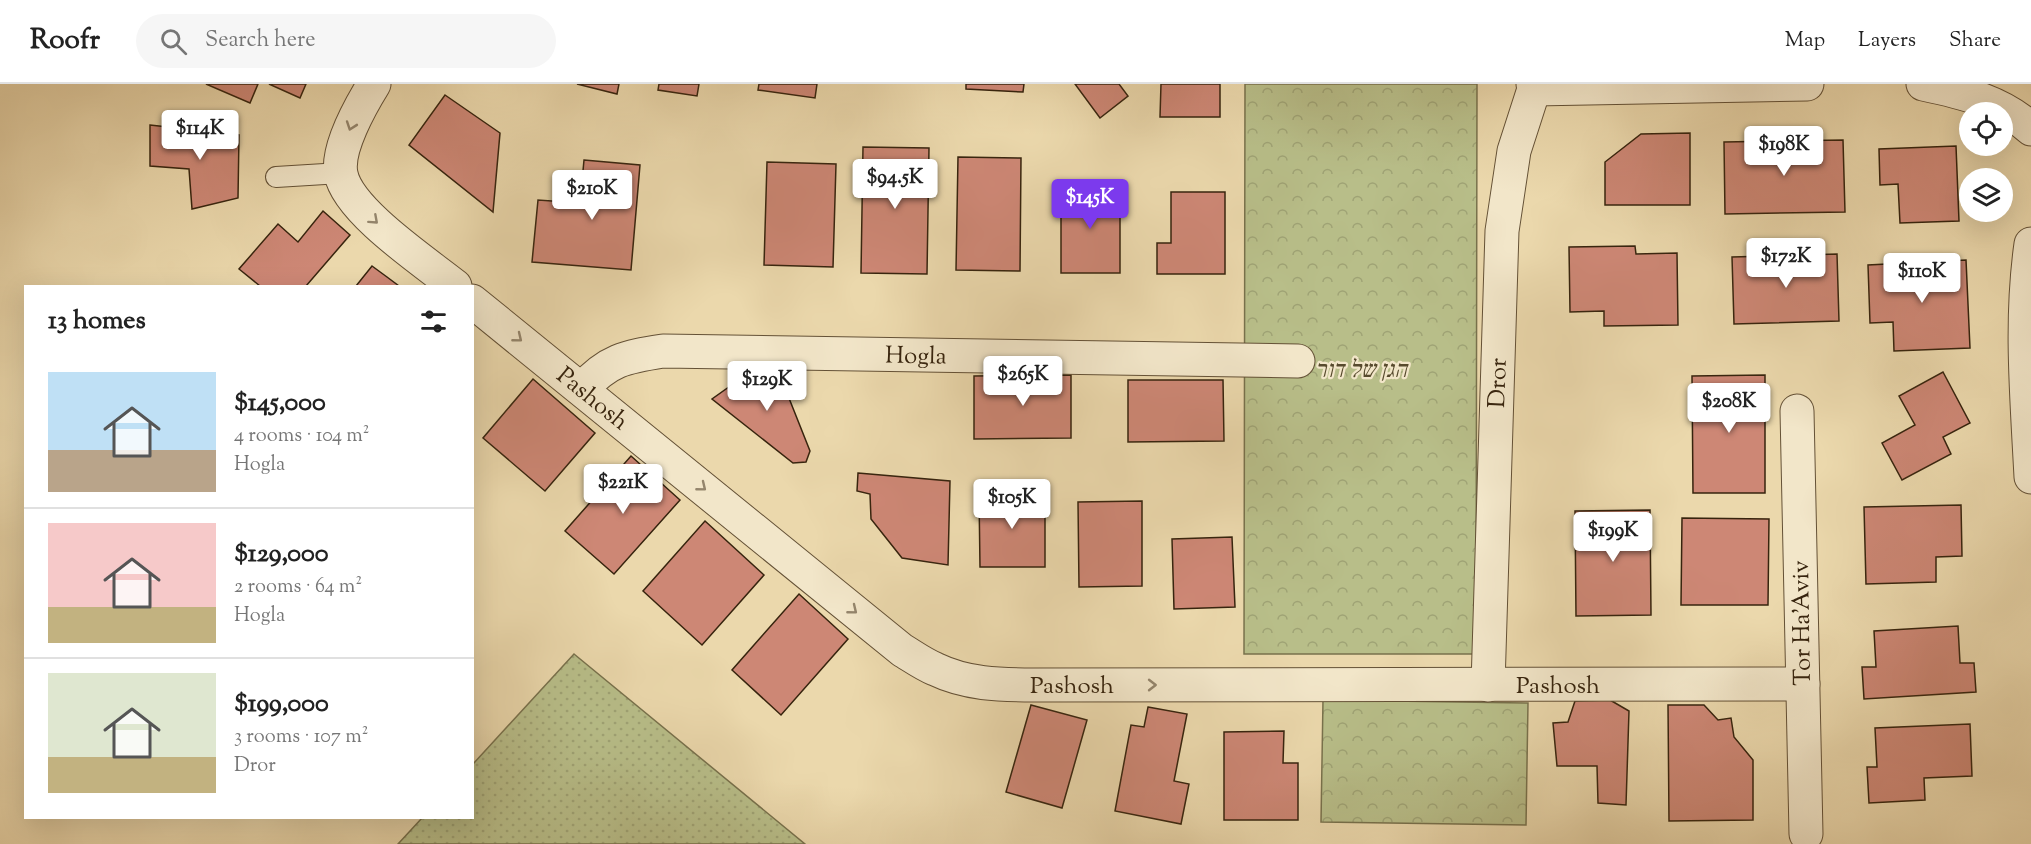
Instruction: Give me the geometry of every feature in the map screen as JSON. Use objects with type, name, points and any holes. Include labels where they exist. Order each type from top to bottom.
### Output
[{"type":"street","points":[[374,84],[355,116],[344,147],[340,173],[347,190],[360,207],[454,285]]},
{"type":"street","points":[[1533,86],[1807,84]]},
{"type":"street","points":[[1923,84],[1962,92],[1981,99],[2014,116],[2031,129]]},
{"type":"street","name":"Dror","points":[[1488,685],[1502,231],[1514,151],[1533,86]]},
{"type":"street","points":[[2031,244],[2026,285],[2024,339],[2031,477]]},
{"type":"street","name":"Pashosh","points":[[474,303],[902,650],[934,669],[965,680],[998,685],[1803,684]]},
{"type":"street","name":"Hogla","points":[[582,389],[605,367],[628,356],[663,351],[1298,361]]},
{"type":"street","name":"Tor Ha'Aviv","points":[[1797,411],[1806,834]]},
{"type":"lane","points":[[276,177],[340,173]]},
{"type":"green space","name":"הגן של דור","points":[[1245,84],[1477,84],[1476,654],[1244,654]]},
{"type":"green space","points":[[574,654],[805,844],[398,844],[421,819],[474,819],[474,763]]},
{"type":"green space","points":[[1323,700],[1528,703],[1526,825],[1321,822]]},
{"type":"building","points":[[206,84],[258,84],[250,103]]},
{"type":"building","points":[[269,84],[306,84],[300,98]]},
{"type":"building","points":[[577,84],[619,84],[617,94]]},
{"type":"building","points":[[659,84],[699,84],[697,96],[658,90]]},
{"type":"building","points":[[759,84],[817,84],[815,98],[758,90]]},
{"type":"building","points":[[966,84],[1024,84],[1023,92],[966,89]]},
{"type":"building","points":[[1075,84],[1119,84],[1128,96],[1100,118]]},
{"type":"building","points":[[1161,84],[1220,84],[1220,117],[1160,117]]},
{"type":"building","points":[[445,95],[500,133],[493,212],[409,145]]},
{"type":"building","points":[[150,125],[239,135],[238,198],[192,209],[189,169],[150,166]]},
{"type":"building","points":[[1690,133],[1690,205],[1605,205],[1605,162],[1641,134]]},
{"type":"building","points":[[1843,140],[1845,212],[1725,214],[1724,142]]},
{"type":"building","points":[[1956,146],[1959,221],[1900,223],[1898,184],[1880,185],[1879,149]]},
{"type":"building","points":[[863,147],[929,148],[927,274],[861,273]]},
{"type":"building","points":[[958,157],[1021,158],[1020,271],[956,270]]},
{"type":"building","points":[[584,160],[640,165],[631,270],[532,262],[538,200],[580,203]]},
{"type":"building","points":[[767,162],[836,164],[833,267],[764,265]]},
{"type":"building","points":[[1061,188],[1120,188],[1120,273],[1061,273]]},
{"type":"building","points":[[1171,192],[1225,192],[1225,274],[1157,274],[1157,243],[1171,243]]},
{"type":"building","points":[[323,211],[350,235],[307,285],[259,285],[239,269],[278,224],[298,242]]},
{"type":"building","points":[[1635,246],[1636,254],[1677,253],[1678,325],[1604,326],[1604,311],[1570,312],[1569,247]]},
{"type":"building","points":[[1837,254],[1839,321],[1734,324],[1732,257]]},
{"type":"building","points":[[1966,260],[1970,348],[1894,351],[1893,322],[1870,323],[1868,265]]},
{"type":"building","points":[[372,266],[398,285],[357,285]]},
{"type":"building","points":[[757,367],[777,368],[810,451],[806,462],[793,463],[712,399]]},
{"type":"building","points":[[1943,372],[1970,423],[1943,437],[1951,454],[1902,480],[1882,443],[1915,425],[1899,396]]},
{"type":"building","points":[[1071,375],[1071,438],[974,439],[974,376]]},
{"type":"building","points":[[1765,375],[1765,493],[1693,493],[1692,376]]},
{"type":"building","points":[[533,379],[595,433],[545,491],[483,438]]},
{"type":"building","points":[[1128,380],[1223,380],[1224,441],[1128,442]]},
{"type":"building","points":[[631,456],[680,500],[614,574],[565,531]]},
{"type":"building","points":[[858,473],[950,481],[948,565],[902,558],[871,519],[870,494],[857,491]]},
{"type":"building","points":[[979,494],[1045,494],[1045,567],[980,567]]},
{"type":"building","points":[[1142,501],[1142,586],[1079,587],[1078,502]]},
{"type":"building","points":[[1961,505],[1962,556],[1936,557],[1936,582],[1866,584],[1864,507]]},
{"type":"building","points":[[1650,510],[1651,615],[1576,616],[1575,511]]},
{"type":"building","points":[[1682,518],[1769,519],[1768,605],[1681,605]]},
{"type":"building","points":[[705,521],[764,575],[702,645],[643,591]]},
{"type":"building","points":[[1232,537],[1235,607],[1174,609],[1172,539]]},
{"type":"building","points":[[799,594],[848,639],[781,715],[732,670]]},
{"type":"building","points":[[1958,626],[1960,663],[1974,663],[1976,692],[1864,699],[1862,667],[1876,667],[1874,631]]},
{"type":"building","points":[[1610,700],[1629,711],[1626,805],[1598,803],[1597,766],[1557,766],[1553,723],[1568,722],[1575,701]]},
{"type":"building","points":[[1031,705],[1087,720],[1062,808],[1006,792]]},
{"type":"building","points":[[1668,705],[1704,705],[1718,720],[1731,718],[1734,737],[1753,760],[1753,820],[1669,821]]},
{"type":"building","points":[[1148,707],[1187,714],[1174,781],[1189,784],[1181,824],[1115,811],[1131,725],[1144,727]]},
{"type":"building","points":[[1970,724],[1972,776],[1924,778],[1925,800],[1869,803],[1867,767],[1877,767],[1875,728]]},
{"type":"building","points":[[1284,731],[1283,763],[1298,763],[1298,820],[1224,820],[1224,732]]}]
